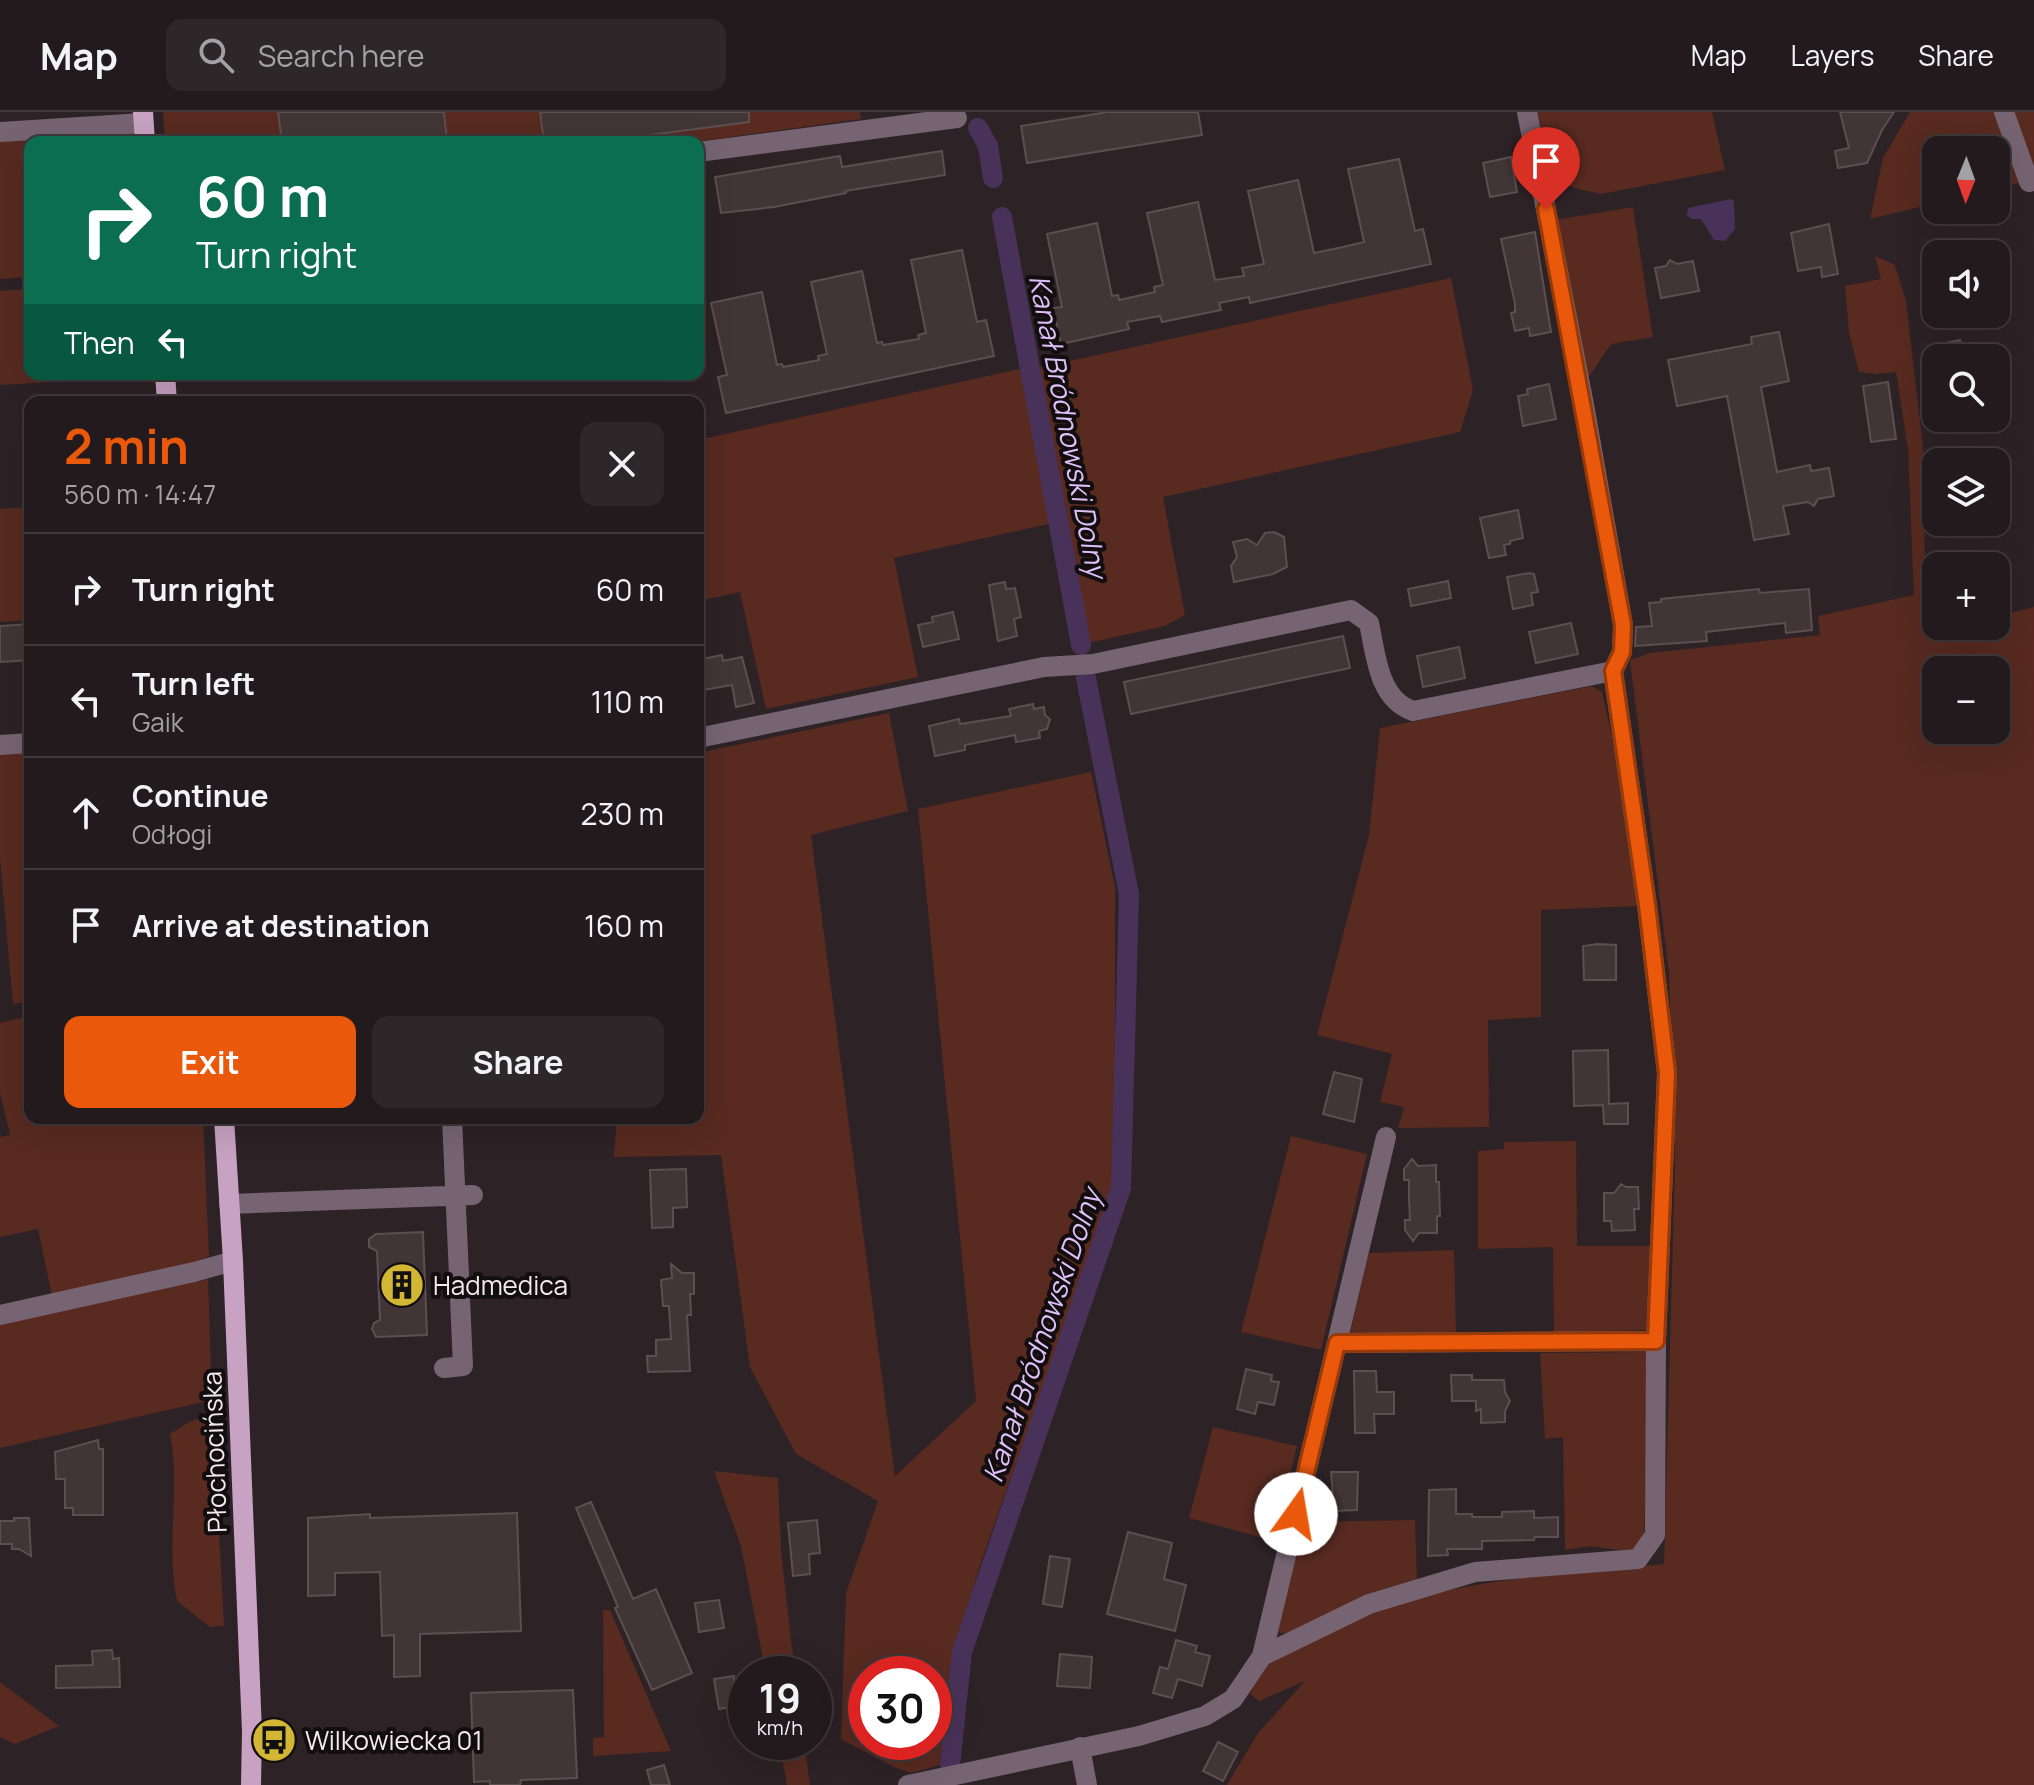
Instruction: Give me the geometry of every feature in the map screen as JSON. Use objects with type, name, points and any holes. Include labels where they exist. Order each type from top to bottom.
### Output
[{"type":"main road","name":"Płochocińska","points":[[224,1124],[233,1261],[252,1732],[251,1785]]},
{"type":"street","points":[[1262,1656],[1369,1604],[1475,1572],[1638,1559],[1655,1535],[1656,1341],[1667,1073],[1647,905],[1613,671],[1622,652],[1623,625],[1527,112]]},
{"type":"street","points":[[2004,112],[2029,182]]},
{"type":"street","points":[[704,151],[957,118]]},
{"type":"street","points":[[0,132],[144,126]]},
{"type":"street","points":[[704,737],[1044,667],[1093,664],[1351,610],[1369,623],[1384,686],[1399,706],[1413,711],[1613,671]]},
{"type":"street","points":[[0,745],[24,743]]},
{"type":"street","points":[[444,1368],[463,1366],[464,1196],[453,1124]]},
{"type":"street","points":[[908,1785],[1139,1736],[1205,1716],[1233,1699],[1262,1656],[1386,1137]]},
{"type":"street","points":[[229,1204],[464,1196]]},
{"type":"street","points":[[0,1315],[233,1261]]},
{"type":"street","points":[[1337,1343],[1656,1341]]},
{"type":"street","points":[[1080,1747],[1087,1785]]},
{"type":"shaded area","points":[[163,112],[860,112],[861,119],[704,141],[704,136],[165,136]]},
{"type":"shaded area","points":[[1534,112],[1712,112],[1725,170],[1601,194],[1575,188],[1546,173]]},
{"type":"shaded area","points":[[1910,112],[2034,112],[2034,179],[2010,185],[2010,136],[1922,136],[1922,206],[1870,219],[1883,158]]},
{"type":"shaded area","points":[[118,132],[118,136],[59,136]]},
{"type":"shaded area","points":[[24,138],[24,277],[0,279],[0,140]]},
{"type":"shaded area","points":[[1731,199],[1734,201],[1735,229],[1725,241],[1714,240],[1701,219],[1687,216],[1688,208]]},
{"type":"shaded area","points":[[1633,207],[1653,337],[1611,344],[1588,378],[1554,220]]},
{"type":"shaded area","points":[[1875,256],[1895,265],[1906,301],[1923,448],[1922,640],[2010,640],[2010,613],[2034,607],[2034,1785],[1227,1785],[1258,1733],[1305,1681],[1259,1701],[1250,1694],[1263,1661],[1320,1632],[1393,1604],[1470,1586],[1664,1564],[1675,1163],[1669,972],[1630,660],[1650,653],[1820,635],[1818,616],[1914,595],[1908,449],[1896,372],[1859,372],[1849,333],[1845,286],[1881,279]]},
{"type":"shaded area","points":[[1451,278],[1473,390],[1460,432],[1163,497],[1185,615],[1165,626],[1088,643],[1037,368]]},
{"type":"shaded area","points":[[24,289],[24,380],[86,380],[0,385],[0,291]]},
{"type":"shaded area","points":[[1024,368],[1053,523],[894,558],[918,677],[766,709],[740,592],[704,600],[704,439]]},
{"type":"shaded area","points":[[24,507],[24,620],[0,622],[0,509]]},
{"type":"shaded area","points":[[1592,686],[1602,692],[1618,765],[1638,906],[1541,910],[1541,1017],[1488,1020],[1489,1127],[1398,1128],[1404,1107],[1380,1102],[1392,1054],[1317,1035],[1369,835],[1380,728]]},
{"type":"shaded area","points":[[889,713],[908,811],[811,835],[895,1476],[976,1401],[918,809],[1091,772],[1115,887],[1115,1186],[983,1556],[952,1656],[848,1656],[848,1743],[841,1739],[846,1593],[878,1501],[796,1454],[750,1367],[721,1155],[614,1157],[617,1124],[704,1124],[704,752]]},
{"type":"shaded area","points":[[24,751],[24,1002],[13,1004],[0,858],[0,752]]},
{"type":"shaded area","points":[[24,1017],[24,1124],[203,1124],[209,1256],[190,1265],[52,1296],[38,1229],[0,1237],[0,1137],[10,1135],[0,1093],[0,1023]]},
{"type":"shaded area","points":[[1291,1136],[1367,1154],[1321,1350],[1241,1332]]},
{"type":"shaded area","points":[[1576,1141],[1577,1246],[1654,1246],[1649,1330],[1554,1332],[1553,1247],[1478,1249],[1478,1151],[1504,1149],[1504,1142]]},
{"type":"shaded area","points":[[1454,1250],[1456,1333],[1350,1334],[1369,1253]]},
{"type":"shaded area","points":[[208,1279],[212,1400],[0,1448],[0,1324]]},
{"type":"shaded area","points":[[1649,1352],[1644,1541],[1631,1552],[1590,1546],[1565,1550],[1563,1437],[1545,1439],[1540,1353]]},
{"type":"shaded area","points":[[213,1414],[224,1626],[210,1627],[177,1601],[172,1559],[174,1476],[170,1434],[189,1422]]},
{"type":"shaded area","points":[[1213,1427],[1297,1446],[1275,1541],[1189,1518]]},
{"type":"shaded area","points":[[714,1471],[778,1478],[781,1551],[793,1656],[762,1656],[741,1546]]},
{"type":"shaded area","points":[[1415,1520],[1417,1580],[1292,1633],[1280,1633],[1277,1629],[1302,1522]]},
{"type":"shaded area","points":[[603,1610],[610,1610],[671,1751],[593,1756],[593,1738],[604,1737]]},
{"type":"shaded area","points":[[0,1682],[59,1726],[15,1744],[0,1737]]},
{"type":"shaded area","points":[[782,1760],[807,1760],[810,1785],[787,1785]]},
{"type":"shaded area","points":[[881,1760],[941,1760],[940,1765],[911,1773]]},
{"type":"building","points":[[278,112],[444,112],[446,136],[281,136]]},
{"type":"building","points":[[540,112],[749,112],[749,122],[642,136],[543,136]]},
{"type":"building","points":[[1108,112],[1198,112],[1202,135],[1027,163],[1021,126]]},
{"type":"building","points":[[1840,112],[1894,112],[1867,163],[1838,168],[1835,151],[1849,148]]},
{"type":"building","points":[[942,151],[945,175],[845,191],[774,207],[721,213],[715,177],[840,156],[842,167]]},
{"type":"building","points":[[1511,157],[1517,192],[1490,197],[1483,163]]},
{"type":"building","points":[[1399,159],[1415,231],[1423,229],[1431,264],[1250,303],[1249,297],[1219,303],[1221,310],[1162,322],[1160,316],[1127,322],[1129,329],[1061,344],[1053,308],[1062,307],[1047,234],[1097,223],[1112,296],[1118,295],[1119,300],[1155,292],[1154,287],[1163,285],[1147,213],[1198,202],[1215,280],[1244,276],[1242,268],[1264,264],[1248,191],[1298,180],[1314,253],[1343,247],[1364,242],[1348,169]]},
{"type":"building","points":[[1829,224],[1838,274],[1822,277],[1821,267],[1798,271],[1791,233]]},
{"type":"building","points":[[1535,232],[1551,332],[1530,336],[1529,328],[1515,331],[1511,313],[1515,312],[1515,304],[1501,239]]},
{"type":"building","points":[[962,250],[977,322],[986,320],[994,356],[726,413],[718,377],[727,375],[711,303],[762,292],[777,365],[782,364],[783,367],[819,360],[818,356],[827,354],[811,282],[862,271],[877,343],[882,342],[883,345],[919,339],[918,335],[926,333],[911,260]]},
{"type":"building","points":[[1670,260],[1677,264],[1693,261],[1699,291],[1661,298],[1655,268],[1666,266]]},
{"type":"building","points":[[1779,332],[1789,381],[1761,387],[1777,472],[1810,465],[1811,471],[1829,468],[1834,496],[1818,499],[1814,506],[1808,502],[1783,506],[1789,534],[1754,540],[1727,396],[1677,406],[1668,360],[1752,344],[1751,337]]},
{"type":"building","points":[[1960,340],[1961,344],[1941,344]]},
{"type":"building","points":[[1888,382],[1896,439],[1871,442],[1863,386]]},
{"type":"building","points":[[1549,384],[1556,419],[1523,426],[1518,396],[1528,394],[1527,389]]},
{"type":"building","points":[[1518,510],[1523,538],[1504,545],[1506,555],[1489,558],[1480,518]]},
{"type":"building","points":[[1274,532],[1284,537],[1287,567],[1273,574],[1234,582],[1231,566],[1237,557],[1233,542],[1247,539],[1257,545],[1265,533]]},
{"type":"building","points":[[1534,574],[1538,592],[1531,593],[1533,605],[1513,609],[1507,577]]},
{"type":"building","points":[[1448,581],[1451,598],[1411,606],[1408,589]]},
{"type":"building","points":[[1005,582],[1006,589],[1015,588],[1021,617],[1014,619],[1017,636],[998,641],[989,585]]},
{"type":"building","points":[[1759,589],[1760,593],[1809,589],[1812,630],[1786,633],[1785,623],[1706,632],[1707,641],[1635,646],[1636,627],[1652,626],[1649,603],[1661,602],[1661,599]]},
{"type":"building","points":[[953,612],[959,639],[923,647],[918,625],[933,622],[932,617]]},
{"type":"building","points":[[1571,623],[1578,654],[1536,663],[1529,632]]},
{"type":"building","points":[[24,624],[24,660],[0,662],[0,626]]},
{"type":"building","points":[[1343,636],[1350,668],[1131,714],[1124,682]]},
{"type":"building","points":[[1459,647],[1465,678],[1423,687],[1417,656]]},
{"type":"building","points":[[722,655],[723,661],[742,657],[754,703],[736,707],[732,685],[704,690],[704,659]]},
{"type":"building","points":[[1033,704],[1034,709],[1044,707],[1045,715],[1050,719],[1047,729],[1039,731],[1040,738],[1016,742],[1015,735],[965,745],[965,750],[935,756],[929,726],[959,719],[960,724],[1011,716],[1009,709]]},
{"type":"building","points":[[1616,945],[1616,980],[1584,980],[1583,946]]},
{"type":"building","points":[[1608,1050],[1609,1104],[1628,1103],[1628,1124],[1604,1124],[1603,1105],[1574,1106],[1573,1051]]},
{"type":"building","points":[[1334,1072],[1362,1079],[1354,1122],[1323,1114]]},
{"type":"building","points":[[1412,1159],[1418,1166],[1436,1165],[1440,1216],[1437,1216],[1437,1233],[1419,1233],[1413,1241],[1405,1230],[1405,1220],[1410,1220],[1409,1180],[1404,1180],[1404,1169]]},
{"type":"building","points":[[686,1169],[687,1207],[673,1208],[673,1227],[652,1228],[650,1170]]},
{"type":"building","points":[[1621,1184],[1638,1187],[1639,1209],[1634,1209],[1635,1230],[1612,1231],[1611,1221],[1604,1221],[1604,1193],[1614,1193]]},
{"type":"building","name":"Hadmedica","points":[[423,1232],[427,1335],[376,1337],[372,1329],[374,1323],[380,1320],[377,1251],[369,1247],[369,1239],[376,1234]]},
{"type":"building","points":[[671,1264],[682,1273],[694,1273],[694,1294],[690,1294],[691,1315],[687,1315],[690,1371],[648,1372],[647,1356],[656,1356],[656,1340],[671,1339],[669,1306],[663,1306],[661,1280],[672,1278]]},
{"type":"building","points":[[1246,1369],[1272,1375],[1271,1381],[1279,1382],[1274,1405],[1258,1402],[1255,1414],[1237,1409]]},
{"type":"building","points":[[1354,1371],[1376,1371],[1377,1392],[1394,1392],[1394,1414],[1374,1414],[1375,1433],[1355,1433]]},
{"type":"building","points":[[1451,1375],[1472,1375],[1472,1380],[1504,1380],[1510,1401],[1505,1411],[1505,1422],[1481,1423],[1481,1409],[1476,1411],[1476,1401],[1452,1401]]},
{"type":"building","points":[[98,1440],[99,1449],[103,1449],[103,1515],[73,1515],[73,1508],[65,1508],[65,1479],[56,1479],[55,1452]]},
{"type":"building","points":[[1331,1472],[1358,1472],[1357,1510],[1334,1511]]},
{"type":"building","points":[[1456,1489],[1456,1514],[1502,1517],[1502,1512],[1534,1511],[1534,1518],[1558,1517],[1558,1537],[1482,1541],[1482,1549],[1447,1549],[1448,1555],[1428,1556],[1429,1490]]},
{"type":"building","points":[[591,1502],[633,1599],[656,1589],[692,1673],[652,1690],[615,1608],[618,1607],[576,1508]]},
{"type":"building","points":[[517,1513],[521,1631],[420,1634],[420,1676],[394,1677],[394,1635],[382,1636],[380,1572],[335,1573],[335,1595],[308,1596],[308,1518],[370,1514],[370,1518]]},
{"type":"building","points":[[14,1518],[29,1518],[31,1556],[19,1549],[12,1549],[12,1544],[0,1544],[0,1521],[14,1521]]},
{"type":"building","points":[[817,1520],[820,1553],[809,1554],[810,1574],[793,1576],[788,1523]]},
{"type":"building","points":[[1128,1532],[1172,1543],[1164,1579],[1186,1585],[1175,1631],[1107,1614]]},
{"type":"building","points":[[1050,1556],[1070,1559],[1062,1607],[1043,1604]]},
{"type":"building","points":[[719,1600],[724,1628],[699,1632],[695,1603]]},
{"type":"building","points":[[1176,1640],[1197,1646],[1195,1652],[1210,1656],[1202,1686],[1178,1679],[1172,1698],[1153,1693],[1160,1667],[1168,1669]]},
{"type":"building","points":[[112,1650],[113,1659],[119,1658],[120,1687],[56,1688],[56,1666],[93,1665],[92,1651]]},
{"type":"building","points":[[1060,1654],[1092,1657],[1090,1688],[1057,1686]]},
{"type":"building","points":[[728,1677],[728,1707],[719,1709],[714,1679]]},
{"type":"building","points":[[573,1690],[577,1778],[521,1780],[520,1785],[474,1782],[471,1693]]},
{"type":"building","points":[[1218,1742],[1238,1752],[1223,1781],[1203,1771]]},
{"type":"building","points":[[664,1765],[670,1785],[651,1785],[647,1770]]},
{"type":"waterway","name":"Kanał Bródnowski Dolny","points":[[978,128],[988,146],[993,178]]},
{"type":"waterway","name":"Kanał Bródnowski Dolny","points":[[1002,217],[1081,645]]},
{"type":"waterway","name":"Kanał Bródnowski Dolny","points":[[950,1765],[962,1652],[1121,1188],[1129,894],[1086,678]]},
{"type":"place","name":"Hadmedica","points":[[402,1285]]},
{"type":"place","name":"Wilkowiecka 01","points":[[274,1740]]},
{"type":"route","points":[[1296,1514],[1337,1343],[1656,1341],[1667,1073],[1647,905],[1613,671],[1622,652],[1623,625],[1546,209]]}]
